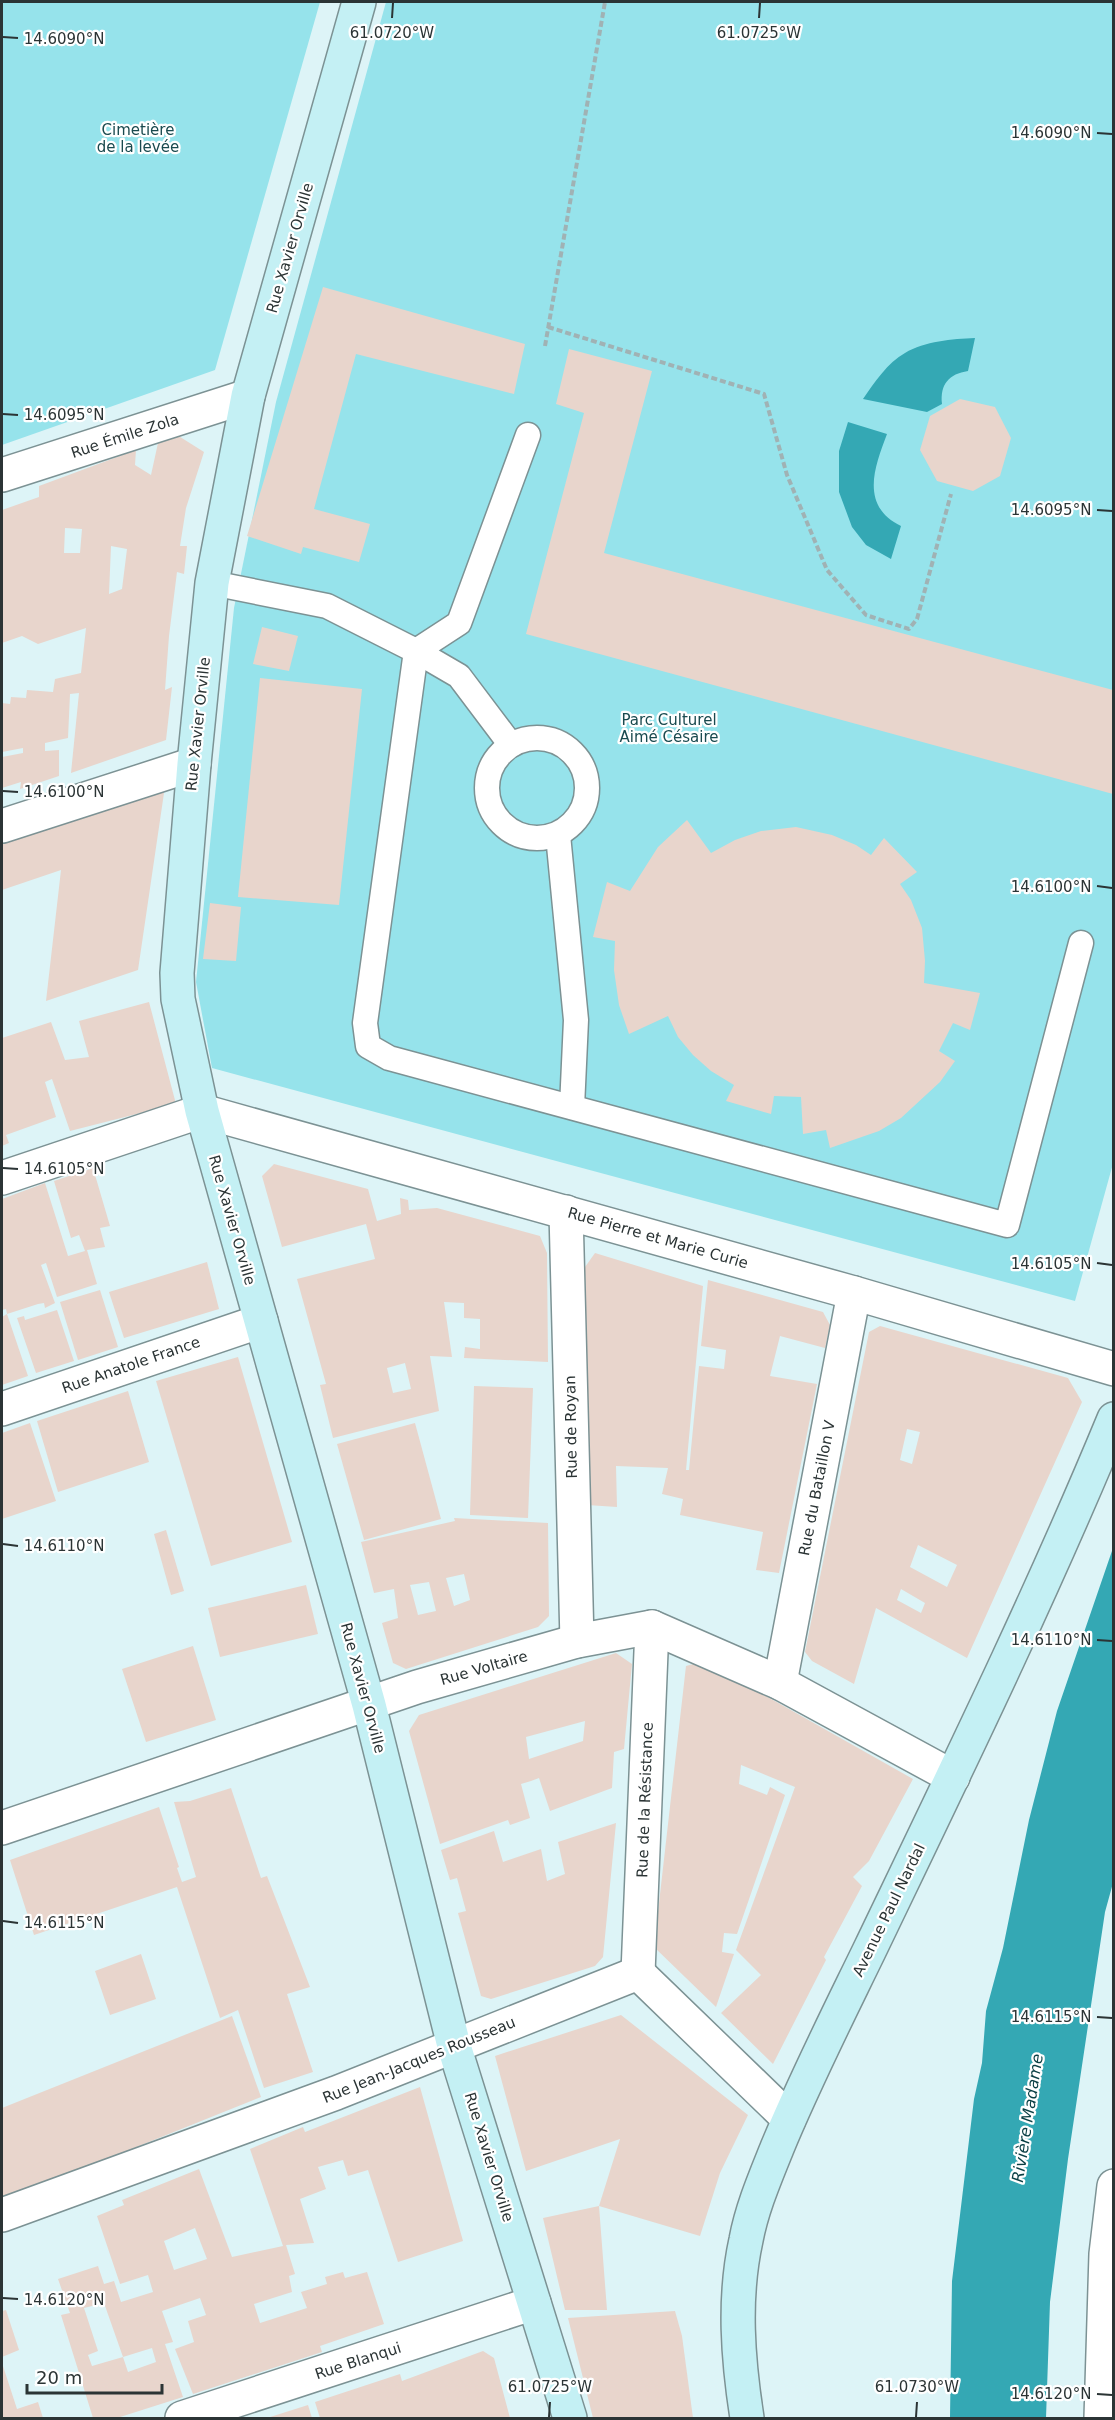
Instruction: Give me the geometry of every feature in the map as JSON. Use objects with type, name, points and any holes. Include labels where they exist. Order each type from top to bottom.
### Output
[{"type":"main road","name":"Rue Xavier Orville","points":[[359,2],[248,396],[212,583],[194,764],[177,973],[178,999],[202,1111],[369,1705],[454,2046],[570,2418]]},
{"type":"main road","name":"Avenue Paul Nardal","points":[[747,2418],[740,2367],[738,2299],[745,2241],[758,2195],[789,2119],[952,1777],[1088,1481],[1113,1419]]},
{"type":"street","name":"Rue Émile Zola","points":[[2,475],[248,396]]},
{"type":"street","points":[[2,826],[194,764]]},
{"type":"street","points":[[2,1178],[202,1111]]},
{"type":"street","name":"Rue Pierre et Marie Curie","points":[[202,1111],[854,1293],[1113,1369]]},
{"type":"street","name":"Rue de Royan","points":[[566,1212],[577,1641]]},
{"type":"street","name":"Rue du Bataillon V","points":[[780,1683],[854,1293]]},
{"type":"street","name":"Rue Anatole France","points":[[2,1410],[261,1321]]},
{"type":"street","points":[[652,1627],[780,1683],[952,1777]]},
{"type":"street","name":"Rue Voltaire","points":[[2,1827],[417,1687],[577,1641],[652,1627]]},
{"type":"street","name":"Rue de la Résistance","points":[[638,1973],[652,1627]]},
{"type":"street","points":[[638,1973],[789,2119]]},
{"type":"street","name":"Rue Jean-Jacques Rousseau","points":[[2,2215],[336,2093],[638,1973]]},
{"type":"street","points":[[1101,2418],[1106,2254],[1113,2186]]},
{"type":"street","name":"Rue Blanqui","points":[[182,2418],[534,2303]]},
{"type":"lane","points":[[528,435],[459,623],[416,651],[365,1023],[368,1046],[389,1058],[1008,1225],[1081,943]]},
{"type":"lane","points":[[212,583],[327,606],[416,651],[459,676],[512,745]]},
{"type":"lane","points":[[543,738],[559,743],[572,752],[582,765],[588,781],[587,797],[582,813],[558,835],[541,838],[524,837],[508,830],[496,819],[488,803],[486,786],[489,770],[498,755],[512,745],[527,739],[543,738]]},
{"type":"lane","points":[[558,835],[576,1020],[572,1107]]},
{"type":"path","points":[[545,346],[605,2]]},
{"type":"path","points":[[548,327],[764,394],[787,475],[827,570],[866,615],[909,629],[917,619],[951,494]]},
{"type":"green space","name":"Cimetière de la levée","points":[[2,2],[320,2],[215,370],[2,445]]},
{"type":"green space","name":"Parc Culturel Aimé Césaire","points":[[386,2],[1113,2],[1114,1160],[1075,1301],[212,1068],[196,982],[234,608],[276,402]]},
{"type":"water","points":[[975,338],[968,371],[961,372],[947,381],[944,386],[942,404],[927,412],[863,399],[887,367],[905,353],[930,343]]},
{"type":"water","points":[[848,422],[887,434],[878,460],[874,485],[875,497],[880,508],[888,518],[901,526],[891,559],[866,545],[852,527],[839,492],[839,451]]},
{"type":"water","name":"Rivière Madame","points":[[1113,1548],[1113,1883],[1105,1912],[1068,2159],[1050,2302],[1046,2418],[950,2418],[952,2281],[974,2099],[982,2063],[986,2011],[1003,1948],[1029,1820],[1057,1711]]},
{"type":"building","points":[[323,287],[525,344],[514,394],[356,354],[314,509],[370,524],[359,562],[303,547],[301,554],[247,536]]},
{"type":"building","points":[[569,349],[652,371],[604,553],[1113,690],[1113,794],[526,634],[584,413],[556,404]]},
{"type":"building","points":[[960,399],[995,407],[1011,438],[1000,476],[973,491],[937,481],[920,450],[930,416]]},
{"type":"building","points":[[177,435],[204,452],[186,508],[180,546],[187,546],[184,574],[177,572],[169,636],[165,690],[172,687],[166,740],[71,773],[79,693],[70,694],[68,738],[45,743],[45,751],[59,750],[59,776],[20,789],[21,782],[2,788],[2,757],[23,753],[23,748],[2,752],[2,703],[10,704],[11,697],[26,698],[27,690],[53,692],[55,679],[81,673],[86,628],[38,644],[22,636],[2,643],[2,510],[39,497],[39,486],[136,450],[135,465],[151,475],[158,443]],"holes":[[[65,528],[82,529],[80,553],[64,553]],[[111,546],[127,549],[122,589],[109,594]]]},
{"type":"building","points":[[262,627],[298,636],[289,671],[253,664]]},
{"type":"building","points":[[260,678],[362,689],[339,905],[238,897]]},
{"type":"building","points":[[154,787],[164,793],[138,970],[46,1001],[61,870],[2,890],[2,837]]},
{"type":"building","points":[[687,820],[711,853],[735,840],[761,831],[796,827],[832,835],[856,845],[871,855],[884,838],[917,872],[900,884],[911,900],[922,928],[924,983],[980,993],[970,1030],[953,1023],[939,1051],[955,1061],[940,1082],[901,1118],[879,1131],[830,1148],[826,1130],[803,1134],[801,1097],[774,1096],[771,1114],[726,1101],[734,1085],[711,1071],[693,1055],[678,1037],[668,1016],[629,1034],[619,1005],[614,970],[615,941],[593,937],[607,882],[630,891],[658,847]]},
{"type":"building","points":[[210,903],[241,907],[236,961],[203,959]]},
{"type":"building","points":[[149,1002],[176,1104],[70,1131],[52,1079],[45,1082],[56,1117],[6,1135],[9,1143],[2,1146],[2,1038],[51,1022],[65,1060],[89,1057],[79,1021]]},
{"type":"building","points":[[274,1164],[368,1189],[377,1221],[401,1214],[400,1198],[408,1200],[409,1210],[437,1208],[540,1236],[547,1253],[548,1362],[464,1358],[465,1347],[480,1349],[480,1319],[464,1318],[464,1303],[444,1302],[452,1357],[430,1356],[439,1411],[333,1438],[320,1385],[326,1384],[297,1279],[375,1259],[366,1224],[282,1247],[262,1176]],"holes":[[[405,1363],[411,1389],[393,1393],[387,1368]]]},
{"type":"building","points":[[93,1168],[110,1226],[100,1228],[105,1247],[87,1250],[97,1284],[57,1297],[46,1263],[41,1265],[55,1303],[45,1308],[44,1303],[38,1304],[7,1314],[6,1309],[2,1310],[2,1199],[45,1183],[68,1256],[85,1251],[79,1235],[71,1238],[54,1181]]},
{"type":"building","points":[[595,1253],[703,1286],[686,1470],[689,1470],[699,1366],[724,1369],[726,1350],[701,1346],[708,1280],[823,1312],[830,1325],[825,1348],[780,1336],[770,1376],[817,1384],[779,1573],[756,1570],[763,1532],[680,1515],[683,1499],[662,1494],[668,1468],[616,1466],[617,1507],[587,1505],[585,1267]]},
{"type":"building","points":[[207,1262],[219,1309],[124,1338],[109,1292]]},
{"type":"building","points":[[100,1290],[118,1347],[78,1360],[60,1302]]},
{"type":"building","points":[[57,1310],[74,1361],[36,1373],[17,1318],[24,1316],[25,1320]]},
{"type":"building","points":[[7,1314],[28,1376],[2,1385],[2,1317]]},
{"type":"building","points":[[880,1326],[1068,1378],[1082,1402],[967,1658],[876,1608],[854,1684],[812,1661],[805,1652],[869,1332]],"holes":[[[907,1429],[920,1432],[912,1464],[900,1460]],[[918,1545],[957,1565],[947,1587],[910,1567]],[[901,1589],[925,1603],[921,1613],[897,1600]]]},
{"type":"building","points":[[238,1357],[292,1542],[211,1566],[156,1381]]},
{"type":"building","points":[[474,1386],[533,1388],[528,1518],[470,1515]]},
{"type":"building","points":[[128,1391],[149,1462],[58,1492],[37,1421]]},
{"type":"building","points":[[30,1423],[56,1501],[2,1519],[2,1433]]},
{"type":"building","points":[[415,1423],[441,1519],[364,1540],[337,1444]]},
{"type":"building","points":[[454,1518],[548,1523],[549,1616],[538,1627],[406,1669],[393,1663],[382,1623],[398,1618],[394,1589],[374,1593],[361,1542],[455,1521]],"holes":[[[464,1574],[470,1600],[454,1606],[446,1578]],[[429,1582],[436,1611],[418,1615],[410,1585]]]},
{"type":"building","points":[[166,1530],[184,1591],[171,1595],[154,1534]]},
{"type":"building","points":[[306,1585],[318,1634],[220,1657],[208,1608]]},
{"type":"building","points":[[193,1646],[216,1720],[146,1742],[122,1669]]},
{"type":"building","points":[[616,1653],[632,1664],[624,1749],[614,1752],[612,1788],[550,1811],[539,1778],[521,1784],[530,1818],[510,1825],[508,1820],[440,1844],[409,1731],[419,1715]],"holes":[[[585,1721],[583,1741],[529,1759],[526,1737]]]},
{"type":"building","points":[[704,1661],[913,1779],[869,1861],[853,1877],[862,1886],[824,1957],[826,1960],[773,2064],[721,2013],[761,1975],[736,1950],[795,1787],[741,1765],[739,1784],[767,1795],[770,1787],[785,1795],[737,1934],[724,1933],[722,1952],[734,1954],[716,2007],[654,1947],[686,1666]]},
{"type":"building","points":[[231,1788],[261,1878],[267,1876],[310,1987],[287,1994],[313,2072],[264,2088],[238,2010],[220,2018],[177,1887],[34,1935],[10,1860],[159,1807],[182,1882],[196,1877],[174,1802],[190,1801]]},
{"type":"building","points":[[616,1823],[603,1957],[595,1966],[491,1999],[481,1996],[458,1913],[466,1911],[457,1878],[450,1880],[441,1850],[494,1831],[503,1862],[541,1849],[547,1881],[565,1874],[558,1842]]},
{"type":"building","points":[[141,1954],[156,1999],[110,2015],[95,1971]]},
{"type":"building","points":[[621,2015],[748,2115],[720,2173],[700,2236],[599,2206],[620,2139],[526,2171],[495,2056]]},
{"type":"building","points":[[232,2016],[261,2097],[2,2201],[2,2108]]},
{"type":"building","points":[[420,2087],[463,2241],[398,2262],[368,2170],[348,2176],[343,2160],[318,2167],[326,2189],[300,2199],[314,2243],[286,2245],[295,2274],[289,2276],[292,2292],[254,2304],[260,2323],[307,2308],[301,2292],[327,2284],[325,2277],[343,2272],[345,2278],[367,2272],[384,2324],[320,2346],[322,2352],[193,2394],[175,2349],[194,2342],[188,2321],[206,2315],[200,2298],[162,2311],[173,2342],[165,2344],[183,2397],[117,2418],[93,2418],[61,2315],[70,2313],[58,2279],[98,2266],[104,2284],[114,2281],[121,2302],[153,2292],[148,2275],[120,2284],[97,2216],[124,2205],[122,2200],[199,2169],[232,2257],[283,2246],[250,2149],[303,2127],[305,2132]],"holes":[[[195,2228],[207,2259],[174,2270],[164,2241]],[[104,2303],[123,2357],[92,2366],[88,2355],[98,2351],[84,2308]],[[152,2348],[156,2362],[128,2372],[123,2357]]]},
{"type":"building","points":[[599,2206],[607,2310],[565,2310],[543,2218]]},
{"type":"building","points":[[6,2310],[19,2350],[2,2357],[2,2311]]},
{"type":"building","points":[[675,2311],[682,2336],[693,2418],[593,2418],[568,2318]]},
{"type":"building","points":[[483,2351],[494,2358],[510,2418],[320,2418],[315,2402],[400,2374],[402,2381]]},
{"type":"building","points":[[2,2363],[17,2409],[38,2402],[43,2418],[2,2418]]},
{"type":"building","points":[[308,2405],[312,2418],[267,2418]]}]
